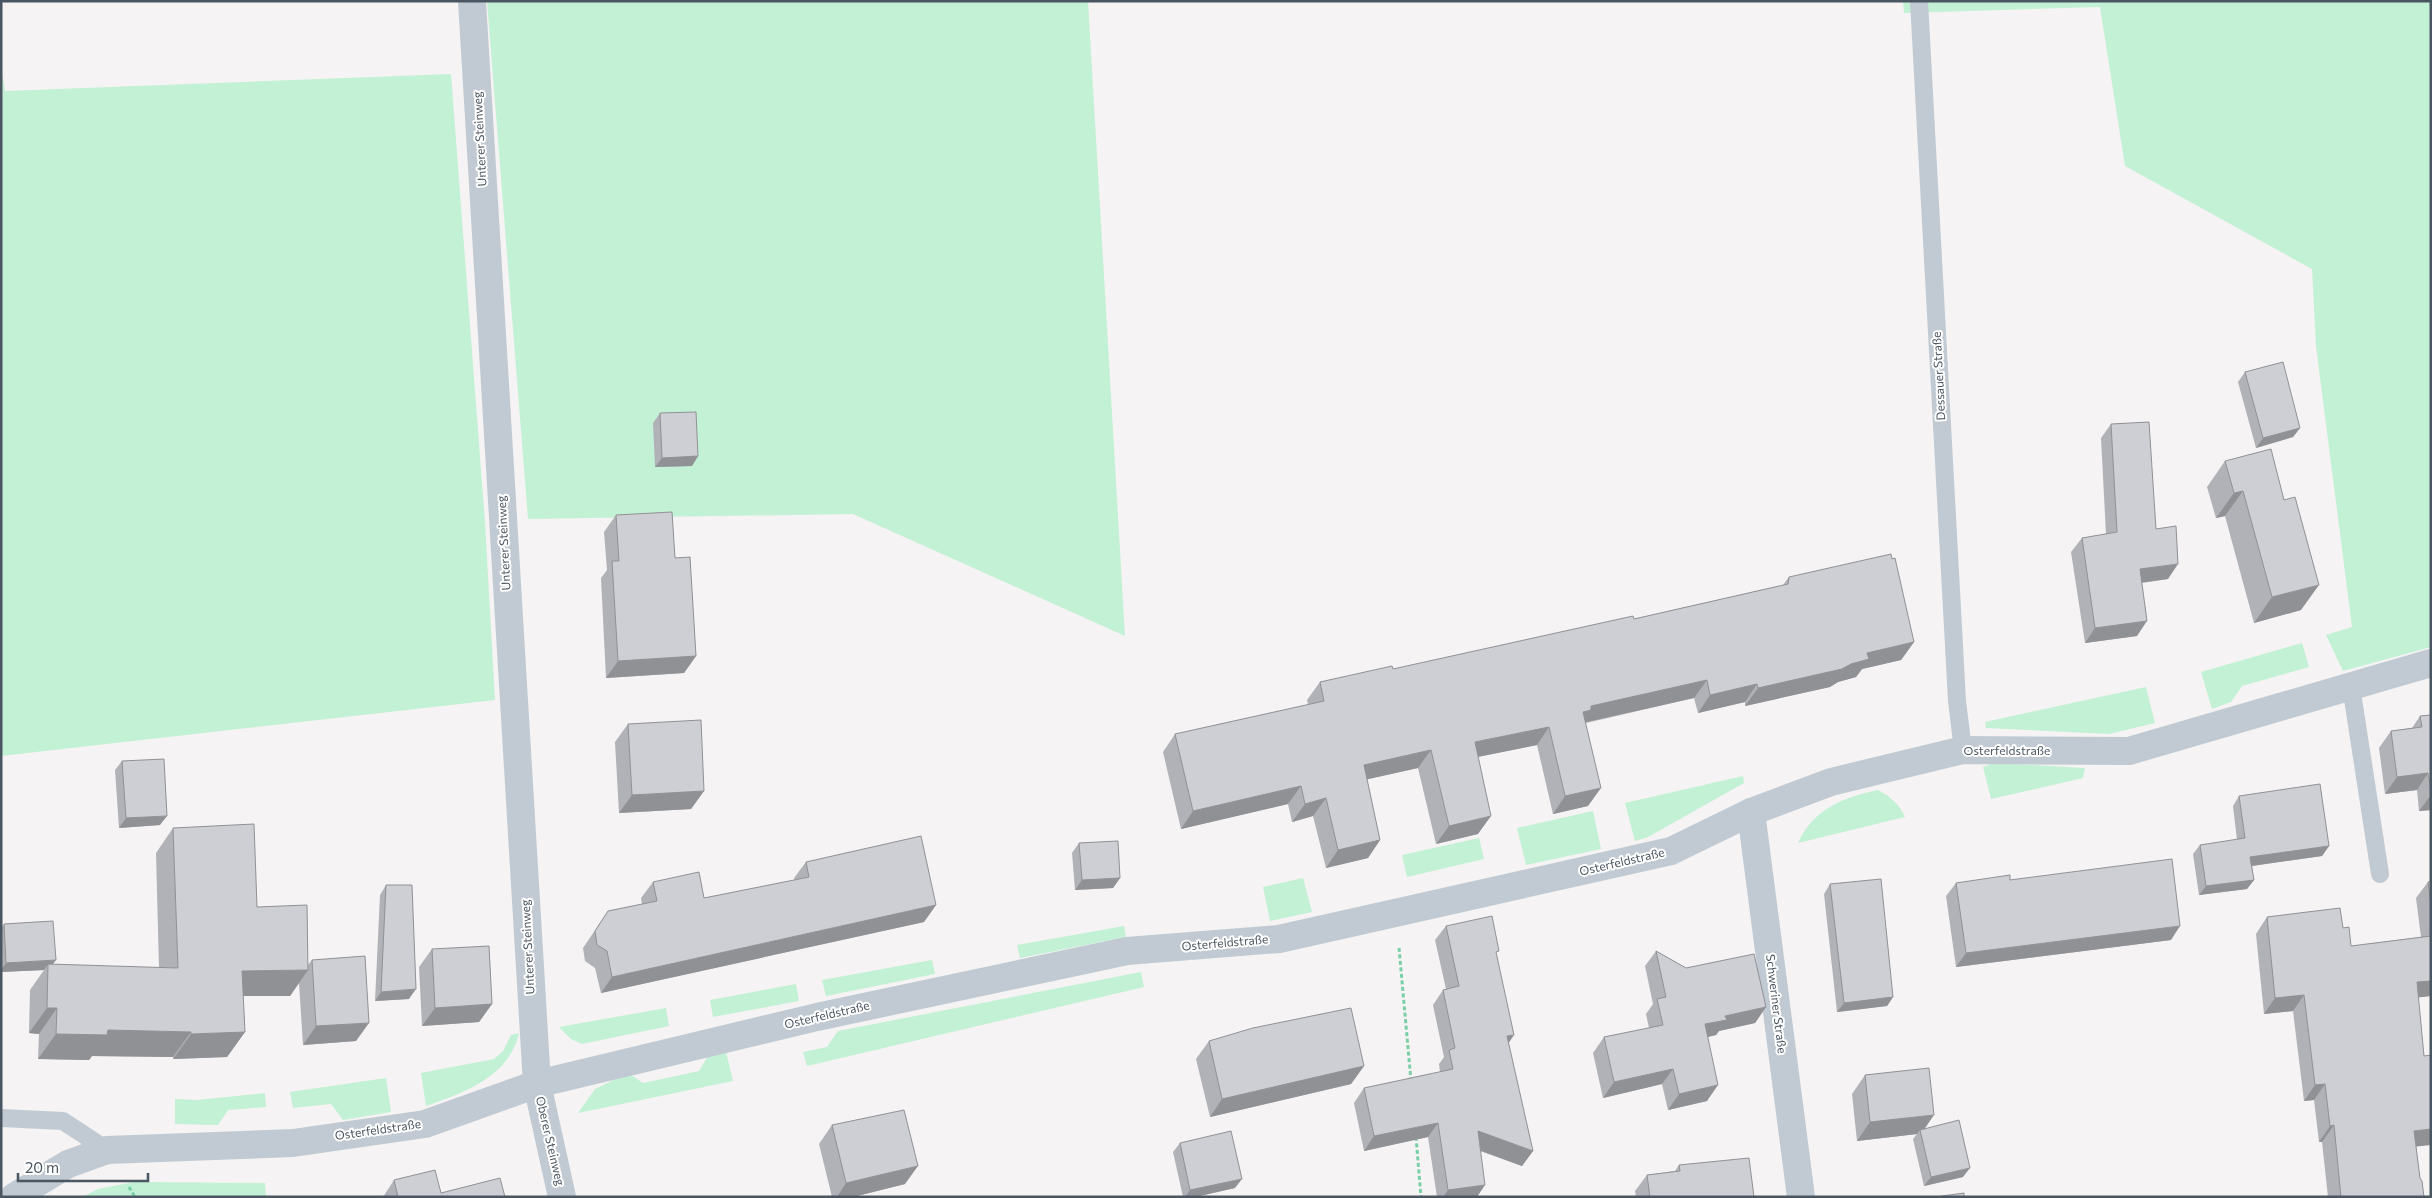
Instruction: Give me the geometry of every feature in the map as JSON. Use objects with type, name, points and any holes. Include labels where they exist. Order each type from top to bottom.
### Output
[{"type":"street","name":"Unterer Steinweg","points":[[472,1],[537,1084]]},
{"type":"street","name":"Osterfeldstraße","points":[[14,1197],[68,1164],[107,1150],[293,1143],[425,1124],[537,1084],[817,1017],[1127,951],[1279,939],[1671,851],[1751,812],[1831,782],[1963,750],[2129,751],[2431,663]]},
{"type":"street","name":"Schweriner Straße","points":[[1751,812],[1801,1197]]},
{"type":"street","name":"Oberer Steinweg","points":[[537,1084],[562,1197]]},
{"type":"lane","name":"Dessauer Straße","points":[[1919,1],[1957,690],[1963,750]]},
{"type":"lane","points":[[2351,686],[2380,874]]},
{"type":"lane","points":[[1,1118],[63,1121],[107,1150]]},
{"type":"path","points":[[1394,913],[1399,939],[1412,1088]]},
{"type":"path","points":[[1415,1127],[1421,1197]]},
{"type":"green space","points":[[487,1],[1088,1],[1125,636],[853,514],[528,519]]},
{"type":"green space","points":[[1903,1],[2431,1],[2431,647],[2343,671],[2326,635],[2352,627],[2316,346],[2312,269],[2125,166],[2100,7],[1904,13]]},
{"type":"green space","points":[[1,65],[5,91],[451,74],[485,523],[495,700],[1,756]]},
{"type":"green space","points":[[2302,643],[2309,667],[2242,686],[2231,702],[2212,709],[2201,672]]},
{"type":"green space","points":[[2146,687],[2155,723],[2109,734],[1986,728],[1985,722]]},
{"type":"green space","points":[[1994,763],[2085,768],[2083,778],[1991,799],[1983,767]]},
{"type":"green space","points":[[1743,776],[1744,783],[1648,837],[1635,841],[1625,803]]},
{"type":"green space","points":[[1878,790],[1894,801],[1905,817],[1798,843],[1812,821],[1831,806],[1853,796]]},
{"type":"green space","points":[[1593,811],[1601,849],[1526,865],[1517,828]]},
{"type":"green space","points":[[1479,838],[1484,859],[1407,877],[1402,855]]},
{"type":"green space","points":[[1303,878],[1312,912],[1270,921],[1263,887]]},
{"type":"green space","points":[[1124,926],[1126,937],[1020,958],[1017,945]]},
{"type":"green space","points":[[932,960],[935,974],[826,996],[822,980]]},
{"type":"green space","points":[[1141,972],[1144,987],[807,1066],[803,1052],[827,1047],[838,1031]]},
{"type":"green space","points":[[796,984],[799,1001],[713,1017],[710,1000]]},
{"type":"green space","points":[[666,1008],[669,1026],[582,1044],[571,1039],[559,1027]]},
{"type":"green space","points":[[519,1033],[514,1048],[506,1061],[495,1072],[483,1081],[456,1095],[426,1106],[421,1073],[494,1059],[503,1051],[511,1035]]},
{"type":"green space","points":[[726,1052],[733,1081],[578,1113],[595,1089],[628,1073],[643,1083],[699,1071],[708,1056]]},
{"type":"green space","points":[[386,1078],[391,1112],[343,1120],[331,1104],[293,1108],[290,1092]]},
{"type":"green space","points":[[265,1093],[266,1107],[228,1110],[218,1125],[175,1124],[175,1099],[197,1100]]},
{"type":"green space","points":[[134,1182],[265,1183],[266,1197],[82,1197],[98,1189]]},
{"type":"building","points":[[2283,362],[2300,428],[2263,438],[2245,372]]},
{"type":"building","points":[[696,412],[698,456],[662,458],[660,413]]},
{"type":"building","points":[[2149,422],[2156,529],[2176,526],[2178,564],[2140,569],[2147,621],[2095,628],[2082,538],[2117,532],[2111,424]]},
{"type":"building","points":[[2271,449],[2284,500],[2295,497],[2319,585],[2272,597],[2243,491],[2234,493],[2225,461]]},
{"type":"building","points":[[672,512],[675,558],[690,557],[696,656],[618,661],[612,561],[619,561],[616,515]]},
{"type":"building","points":[[1891,554],[1892,559],[1895,558],[1914,642],[1867,653],[1869,659],[1851,664],[1842,669],[1758,688],[1757,684],[1710,695],[1707,680],[1591,706],[1591,710],[1583,712],[1601,788],[1565,796],[1549,727],[1475,742],[1491,816],[1449,826],[1431,750],[1364,765],[1380,840],[1338,850],[1326,798],[1305,804],[1301,786],[1193,811],[1175,734],[1324,701],[1320,682],[1392,666],[1393,669],[1633,616],[1634,619],[1788,584],[1789,577]]},
{"type":"building","points":[[2431,715],[2431,791],[2428,773],[2397,777],[2391,731],[2422,727],[2420,716]]},
{"type":"building","points":[[701,720],[704,791],[632,795],[628,724]]},
{"type":"building","points":[[164,759],[167,816],[126,818],[122,761]]},
{"type":"building","points":[[2320,784],[2329,846],[2250,857],[2254,880],[2206,886],[2200,845],[2245,838],[2239,796]]},
{"type":"building","points":[[254,824],[257,907],[307,905],[308,970],[242,971],[245,1032],[191,1034],[191,1032],[108,1030],[107,1035],[56,1034],[57,1008],[47,1008],[48,964],[178,968],[173,828]]},
{"type":"building","points":[[921,836],[936,905],[612,977],[607,951],[597,945],[595,931],[608,911],[657,901],[653,882],[699,872],[704,898],[809,877],[806,862]]},
{"type":"building","points":[[1118,841],[1120,878],[1082,880],[1079,843]]},
{"type":"building","points":[[2172,859],[2180,926],[1966,953],[1956,883],[2010,875],[2010,880]]},
{"type":"building","points":[[1881,879],[1893,997],[1844,1003],[1830,884]]},
{"type":"building","points":[[2431,881],[2431,905],[2428,882]]},
{"type":"building","points":[[386,885],[412,885],[416,989],[381,992]]},
{"type":"building","points":[[2340,908],[2343,928],[2349,927],[2351,946],[2431,936],[2431,981],[2417,982],[2424,1056],[2431,1055],[2431,1129],[2414,1131],[2424,1197],[2341,1197],[2334,1125],[2330,1126],[2325,1084],[2315,1085],[2304,995],[2275,998],[2267,917]]},
{"type":"building","points":[[1492,916],[1499,951],[1496,952],[1514,1035],[1507,1036],[1533,1151],[1478,1131],[1485,1185],[1448,1190],[1438,1123],[1374,1136],[1364,1088],[1453,1069],[1449,1050],[1455,1048],[1443,990],[1459,986],[1446,926]]},
{"type":"building","points":[[53,921],[56,960],[6,963],[4,924]]},
{"type":"building","points":[[489,946],[492,1004],[435,1008],[432,949]]},
{"type":"building","points":[[1656,951],[1686,968],[1754,954],[1766,1007],[1725,1016],[1727,1020],[1705,1024],[1718,1085],[1679,1094],[1673,1069],[1614,1082],[1604,1037],[1663,1025],[1657,999],[1666,997]]},
{"type":"building","points":[[365,956],[369,1023],[316,1026],[312,960]]},
{"type":"building","points":[[1351,1008],[1364,1066],[1222,1099],[1209,1041],[1253,1028]]},
{"type":"building","points":[[1929,1068],[1934,1115],[1870,1122],[1865,1075]]},
{"type":"building","points":[[904,1110],[918,1166],[846,1183],[832,1125]]},
{"type":"building","points":[[1959,1120],[1970,1168],[1931,1177],[1920,1130]]},
{"type":"building","points":[[1231,1131],[1242,1179],[1190,1190],[1180,1143]]},
{"type":"building","points":[[1749,1158],[1754,1197],[1650,1197],[1647,1175],[1680,1171],[1679,1165]]},
{"type":"building","points":[[435,1170],[441,1193],[500,1178],[505,1197],[398,1197],[394,1180]]},
{"type":"building","points":[[1964,1193],[1964,1197],[1935,1197]]}]
